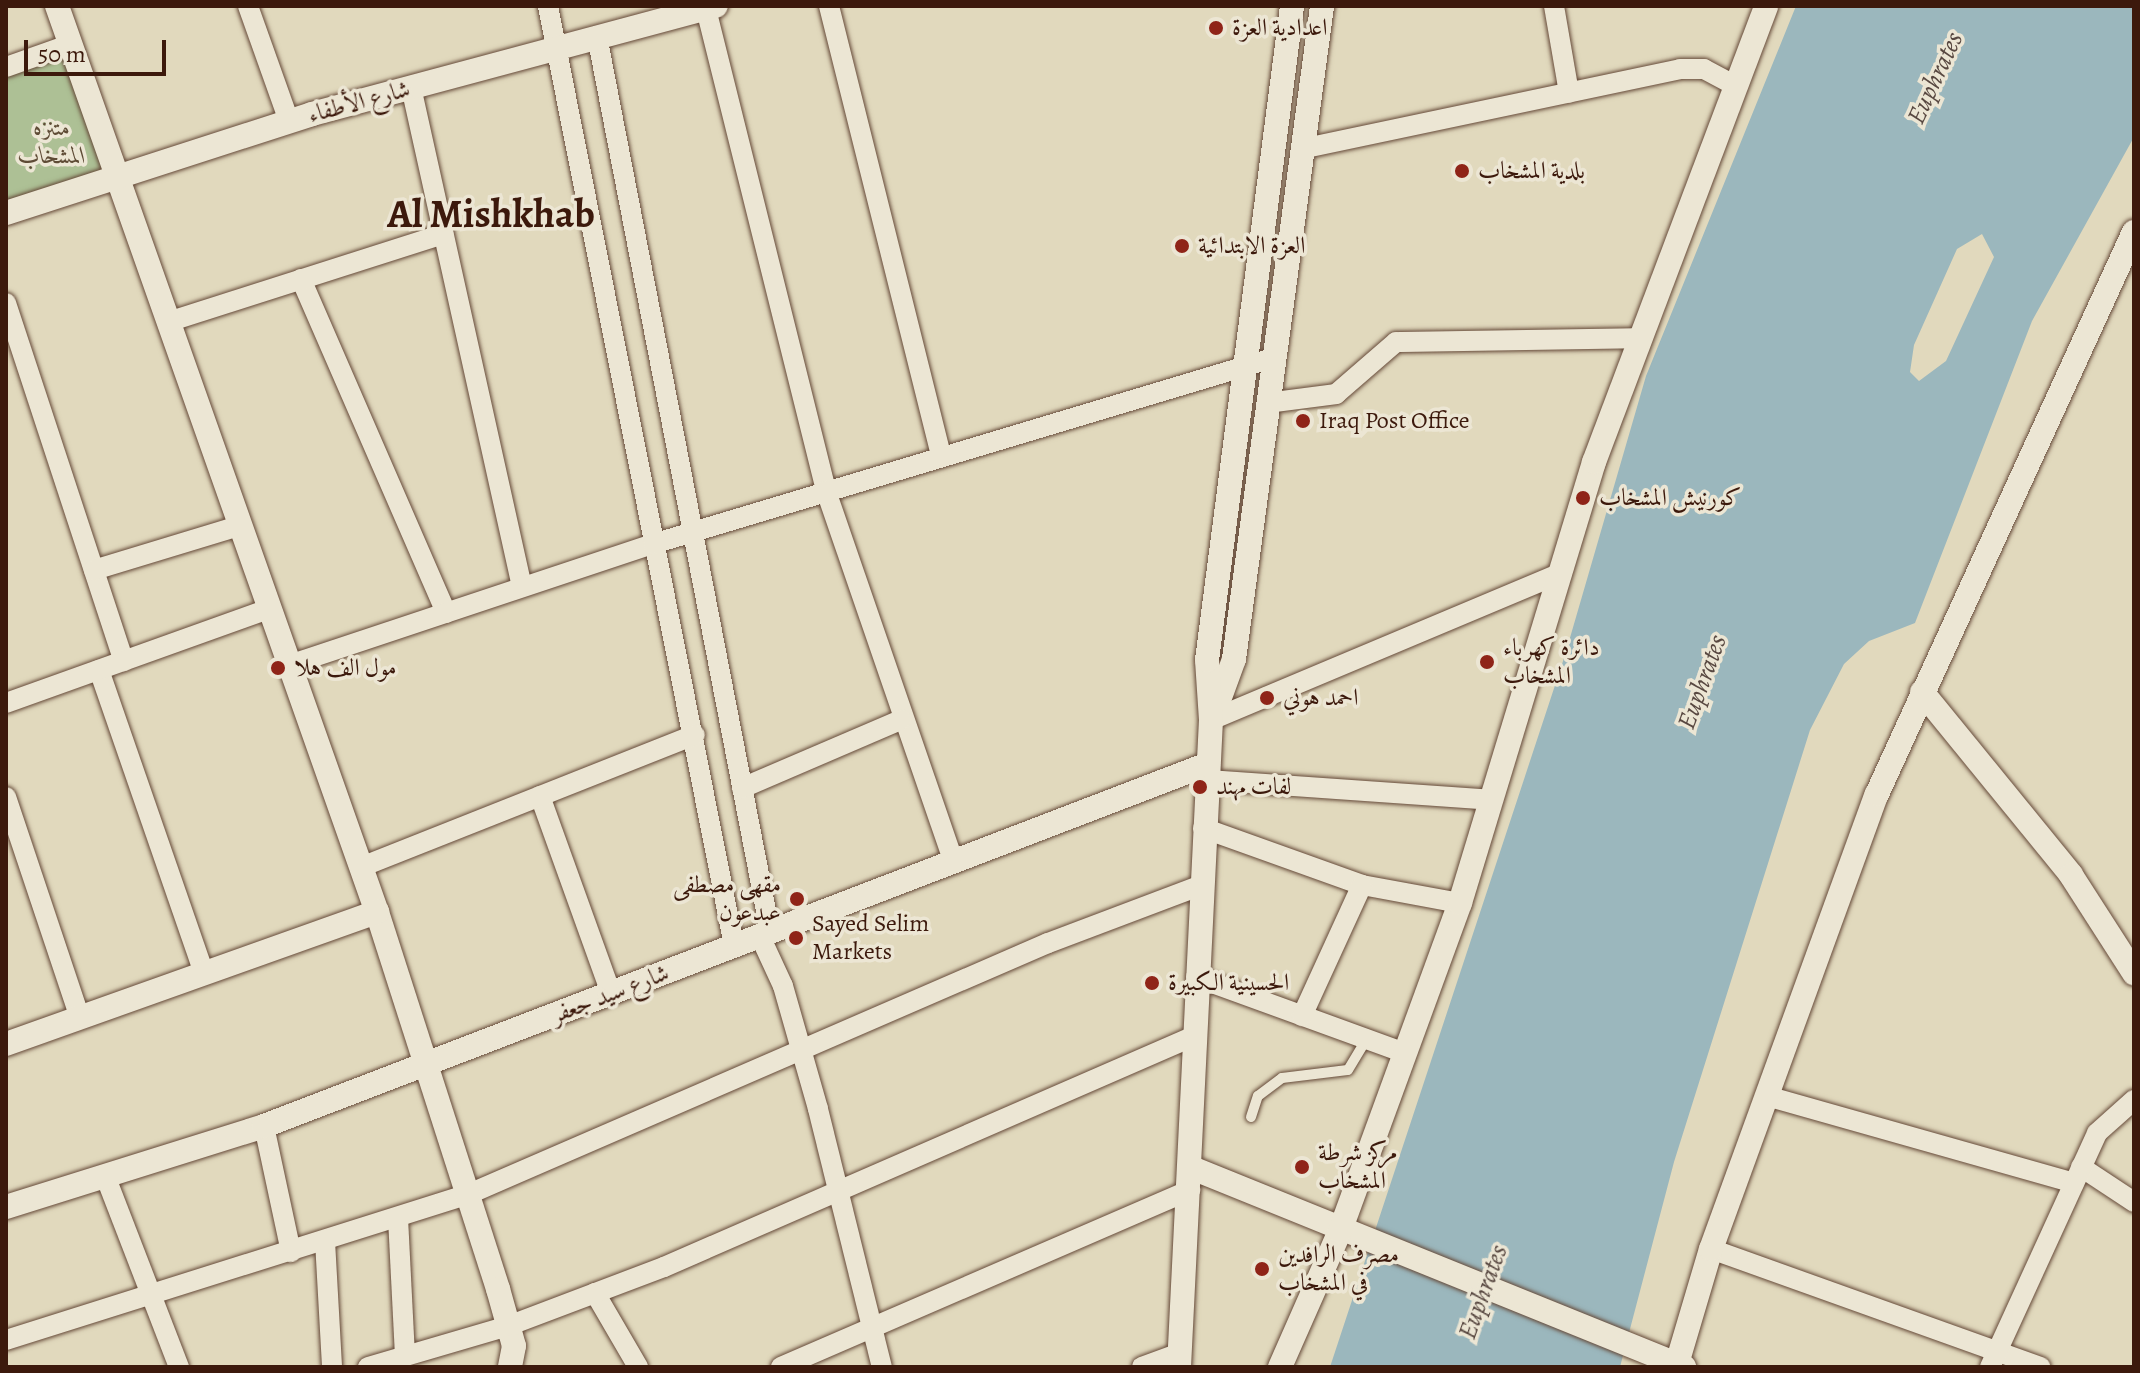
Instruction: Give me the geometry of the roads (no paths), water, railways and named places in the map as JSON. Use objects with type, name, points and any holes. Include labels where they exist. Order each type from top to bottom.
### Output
[{"type":"street","points":[[57,6],[377,912],[469,1194],[508,1326],[510,1367]]},
{"type":"street","points":[[248,6],[289,121]]},
{"type":"street","points":[[548,6],[653,544],[695,735],[734,945]]},
{"type":"street","points":[[829,6],[941,456]]},
{"type":"street","points":[[1142,1367],[1179,1360],[1191,1179],[1199,886],[1211,720],[1207,660],[1292,6]]},
{"type":"street","points":[[1211,720],[1234,659],[1322,6]]},
{"type":"street","points":[[1554,6],[1569,93]]},
{"type":"street","points":[[1280,1367],[1340,1231],[1460,903],[1559,574],[1641,338],[1766,6]]},
{"type":"street","points":[[711,7],[826,491],[901,720],[953,860]]},
{"type":"street","name":"شارع الأطفاء","points":[[6,213],[118,174],[289,121],[711,7]]},
{"type":"street","points":[[597,36],[742,788],[764,932],[802,1055],[882,1367]]},
{"type":"street","points":[[6,67],[71,44]]},
{"type":"street","points":[[1301,149],[1692,68],[1734,85]]},
{"type":"street","points":[[411,87],[522,587]]},
{"type":"street","points":[[781,1367],[1191,1179],[1340,1231],[1642,1355],[1679,1366],[1711,1249],[1877,794],[2134,232]]},
{"type":"street","points":[[168,322],[443,234]]},
{"type":"street","points":[[301,279],[446,613]]},
{"type":"street","points":[[6,303],[124,661]]},
{"type":"street","points":[[1267,403],[1336,394],[1396,342],[1641,338]]},
{"type":"street","points":[[289,665],[691,532],[1247,363],[1273,358]]},
{"type":"street","points":[[94,570],[239,526]]},
{"type":"street","points":[[1211,720],[1559,574]]},
{"type":"street","points":[[6,703],[268,609]]},
{"type":"street","points":[[99,670],[204,974]]},
{"type":"street","points":[[1922,692],[2071,875],[2134,973]]},
{"type":"street","points":[[742,788],[901,720]]},
{"type":"street","points":[[361,867],[695,735]]},
{"type":"street","points":[[1207,772],[1491,800]]},
{"type":"street","name":"شارع سيد جعفر","points":[[6,1207],[264,1126],[953,860],[1207,772]]},
{"type":"street","points":[[540,796],[611,993]]},
{"type":"street","points":[[6,797],[80,1018]]},
{"type":"street","points":[[1203,828],[1362,885],[1460,903]]},
{"type":"street","points":[[1302,1016],[1362,885]]},
{"type":"street","points":[[6,1340],[469,1194],[802,1055],[1048,943],[1199,886]]},
{"type":"street","points":[[6,1044],[377,912]]},
{"type":"street","points":[[1196,977],[1405,1053]]},
{"type":"street","points":[[368,1367],[508,1326],[595,1293],[1194,1036]]},
{"type":"street","points":[[1767,1096],[2078,1175],[2134,1202]]},
{"type":"street","points":[[1990,1367],[2097,1133],[2134,1100]]},
{"type":"street","points":[[264,1126],[291,1252]]},
{"type":"street","points":[[106,1178],[156,1293],[179,1367]]},
{"type":"street","points":[[398,1218],[405,1356]]},
{"type":"street","points":[[325,1241],[332,1367]]},
{"type":"street","points":[[1711,1249],[1999,1347],[2040,1367]]},
{"type":"street","points":[[595,1293],[638,1367]]},
{"type":"lane","points":[[1251,1117],[1258,1096],[1282,1078],[1348,1070],[1366,1040]]},
{"type":"water","name":"Euphrates","points":[[1796,6],[2134,6],[2134,137],[2032,321],[1915,623],[1869,641],[1844,664],[1810,730],[1674,1162],[1620,1367],[1330,1367],[1565,655],[1646,376]],"holes":[[[1982,234],[1994,257],[1946,361],[1919,381],[1910,372],[1914,345],[1957,249]]]},
{"type":"place","name":"اعدادية العزة","points":[[1216,28]]},
{"type":"place","name":"بلدية المشخاب","points":[[1462,171]]},
{"type":"place","name":"العزة الابتدائية","points":[[1182,246]]},
{"type":"place","name":"Iraq Post Office","points":[[1303,421]]},
{"type":"place","name":"كورنيش المشخاب","points":[[1583,498]]},
{"type":"place","name":"دائرة كهرباء المشخاب","points":[[1487,662]]},
{"type":"place","name":"مول الف هلا","points":[[278,668]]},
{"type":"place","name":"احمد هوني","points":[[1267,698]]},
{"type":"place","name":"لفات مهند","points":[[1200,787]]},
{"type":"place","name":"مقهى مصطفى عبدعون","points":[[797,899]]},
{"type":"place","name":"Sayed Selim Markets","points":[[796,938]]},
{"type":"place","name":"الحسينية الكبيرة","points":[[1152,983]]},
{"type":"place","name":"مركز شرطة المشخاب","points":[[1302,1167]]},
{"type":"place","name":"مصرف الرافدين في المشخاب","points":[[1262,1269]]},
{"type":"district","name":"Al Mishkhab","points":[[491,214]]},
{"type":"park label","name":"متنزه المشخاب","points":[[52,142]]}]
